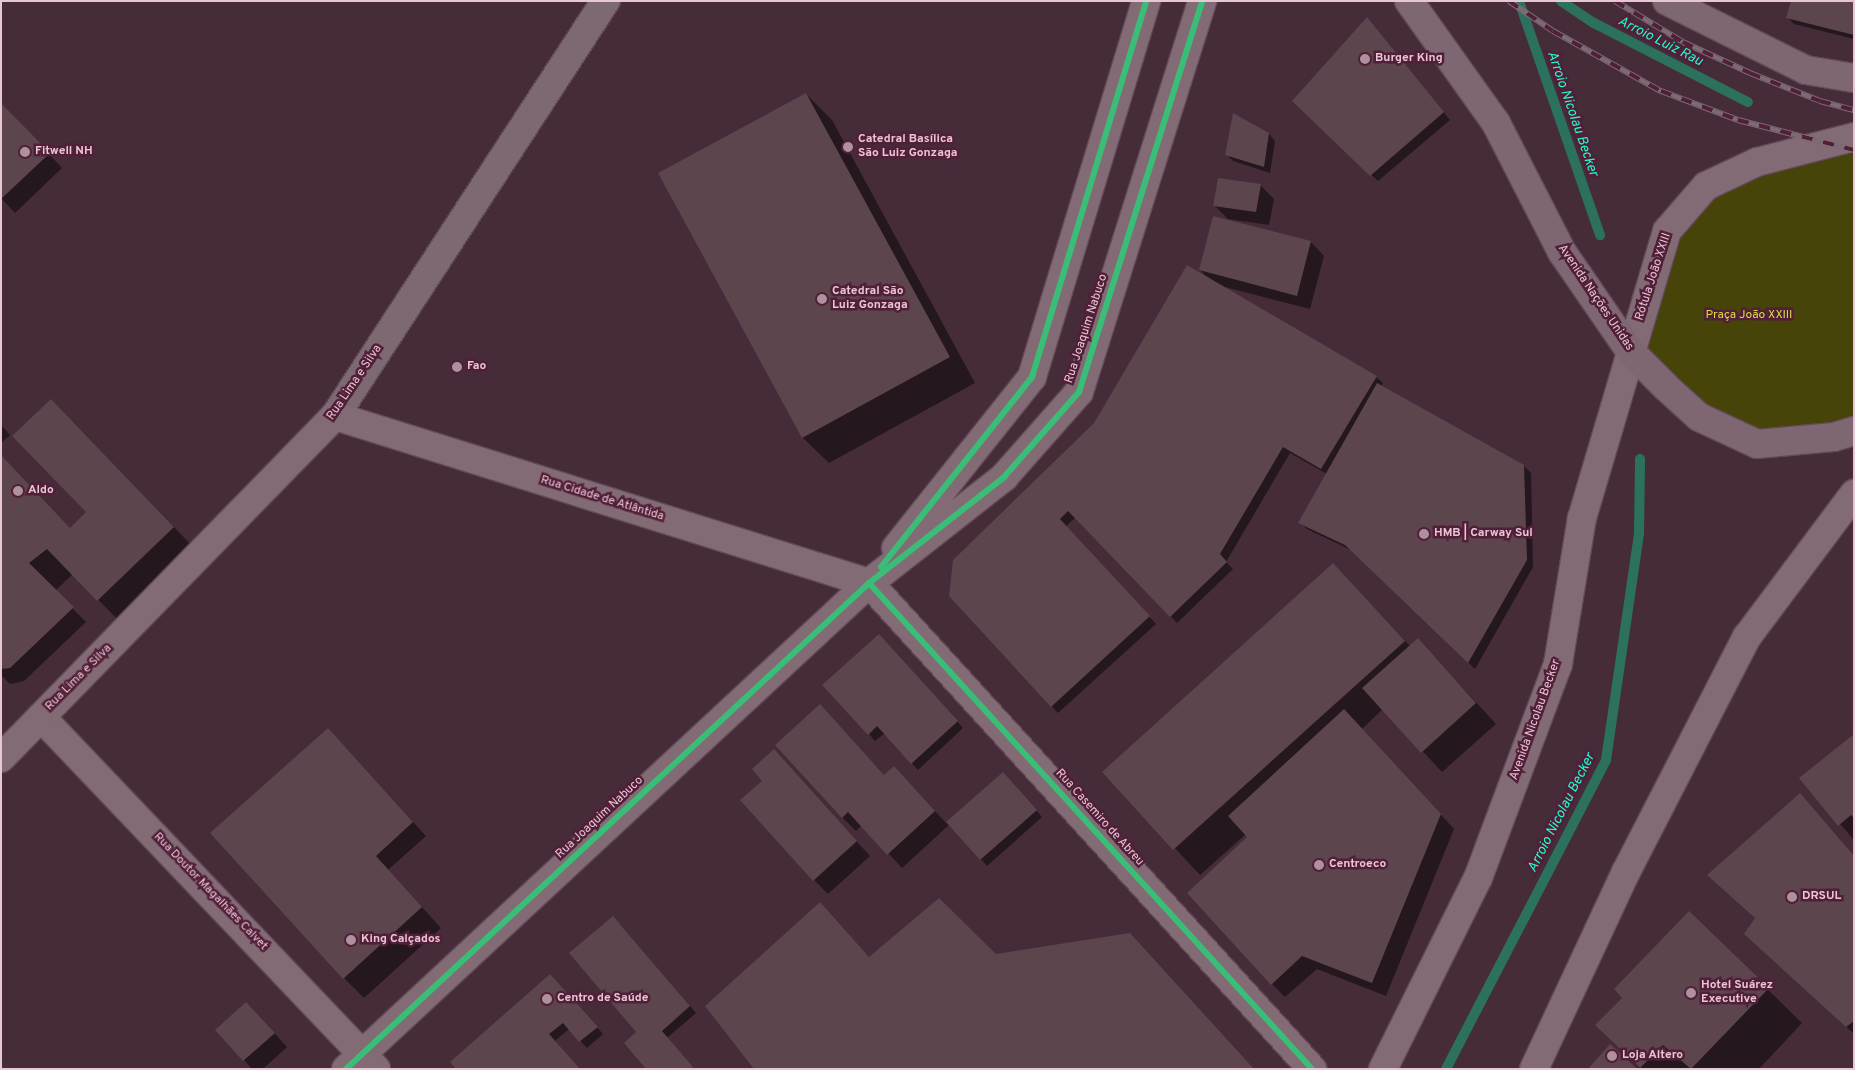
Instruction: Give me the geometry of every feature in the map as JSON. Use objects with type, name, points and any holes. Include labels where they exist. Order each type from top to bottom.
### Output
[{"type":"main road","name":"Avenida Nações Unidas","points":[[1409,1],[1496,123],[1562,252],[1630,350],[1699,416],[1757,444],[1834,437],[1854,431]]},
{"type":"main road","points":[[1667,1],[1806,70],[1854,78]]},
{"type":"street","name":"Rua Lima e Silva","points":[[3,753],[41,717],[335,416],[606,1]]},
{"type":"street","name":"Rua Joaquim Nabuco","points":[[869,583],[1032,377],[1146,1]]},
{"type":"street","name":"Rua Joaquim Nabuco","points":[[361,1064],[869,583],[1004,478],[1078,392],[1202,1]]},
{"type":"street","name":"Rótula João XXIII","points":[[1630,350],[1667,231],[1706,186],[1757,162],[1854,137]]},
{"type":"street","name":"Avenida Nicolau Becker","points":[[1383,1069],[1478,878],[1558,664],[1582,518],[1630,350]]},
{"type":"street","name":"Rua Cidade de Atlântida","points":[[335,416],[869,583]]},
{"type":"street","points":[[1534,1069],[1626,872],[1747,637],[1854,494]]},
{"type":"street","name":"Rua Casemiro de Abreu","points":[[869,583],[1312,1069]]},
{"type":"street","name":"Rua Doutor Magalhães Calvet","points":[[41,717],[361,1064]]},
{"type":"green space","name":"Praça João XXIII","points":[[1829,145],[1854,155],[1854,431],[1757,444],[1630,351],[1648,288],[1706,186]]},
{"type":"building","points":[[1791,1],[1854,1],[1854,35],[1786,18]]},
{"type":"building","name":"Burger King","points":[[1367,17],[1444,112],[1370,176],[1292,101]]},
{"type":"building","name":"Catedral São Luiz Gonzaga","points":[[806,93],[950,357],[802,438],[658,173]]},
{"type":"building","name":"Fitwell NH","points":[[1,103],[50,153],[1,199]]},
{"type":"building","points":[[1233,113],[1269,133],[1264,167],[1225,155]]},
{"type":"building","points":[[1218,178],[1261,184],[1256,212],[1213,206]]},
{"type":"building","points":[[1213,216],[1311,241],[1297,296],[1199,270]]},
{"type":"building","points":[[1187,265],[1377,376],[1321,469],[1283,447],[1220,554],[1227,562],[1170,617],[1068,511],[1060,519],[1150,616],[1051,707],[949,596],[953,560],[1094,423]]},
{"type":"building","name":"HMB | Carway Sul","points":[[1377,383],[1524,465],[1527,560],[1468,663],[1345,545],[1298,523]]},
{"type":"building","points":[[51,399],[174,527],[97,601],[47,549],[29,563],[74,607],[10,668],[1,669],[1,455],[70,528],[86,512],[12,436]]},
{"type":"building","points":[[1333,563],[1405,641],[1173,850],[1102,772]]},
{"type":"building","points":[[879,634],[958,721],[911,764],[877,726],[868,735],[822,685]]},
{"type":"building","points":[[1418,638],[1476,703],[1421,753],[1362,688]]},
{"type":"building","points":[[820,704],[884,775],[894,766],[935,811],[887,855],[848,812],[842,818],[775,745]]},
{"type":"building","name":"Centroeco","points":[[1344,709],[1441,814],[1372,983],[1302,956],[1271,985],[1187,893],[1247,837],[1228,816]]},
{"type":"building","points":[[328,728],[413,822],[376,856],[422,907],[343,979],[210,833]]},
{"type":"building","points":[[1854,734],[1854,818],[1851,815],[1838,826],[1799,778]]},
{"type":"building","points":[[774,749],[857,841],[813,881],[740,800],[762,781],[752,769]]},
{"type":"building","points":[[1003,772],[1037,810],[980,860],[946,822]]},
{"type":"building","name":"DRSUL","points":[[1800,793],[1854,856],[1854,1021],[1846,1027],[1744,934],[1755,918],[1707,875]]},
{"type":"building","points":[[939,898],[996,954],[1130,933],[1254,1069],[754,1069],[705,1006],[820,902],[869,957]]},
{"type":"building","name":"Hotel Suárez Executive","points":[[1689,911],[1769,988],[1691,1069],[1663,1045],[1640,1068],[1595,1025],[1622,998],[1614,989]]},
{"type":"building","points":[[613,916],[690,1006],[662,1031],[693,1067],[691,1069],[646,1069],[624,1043],[636,1032],[569,953]]},
{"type":"building","name":"Centro de Saúde","points":[[550,974],[598,1027],[579,1042],[563,1023],[549,1034],[580,1069],[456,1069],[450,1062]]},
{"type":"building","points":[[246,1002],[275,1033],[243,1061],[215,1030]]},
{"type":"building","name":"Loja Altero","points":[[1610,1044],[1637,1069],[1588,1069]]},
{"type":"waterway","name":"Arroio Nicolau Becker","points":[[1519,1],[1600,235]]},
{"type":"waterway","name":"Arroio Luiz Rau","points":[[1561,1],[1594,23],[1748,102]]},
{"type":"waterway","name":"Arroio Nicolau Becker","points":[[1446,1069],[1606,760],[1639,534],[1640,459]]},
{"type":"railway","points":[[1509,1],[1553,31],[1661,91],[1738,120],[1854,150]]},
{"type":"railway","points":[[1615,1],[1683,42],[1750,73],[1820,101],[1854,110]]},
{"type":"cycle path","points":[[881,567],[1032,377],[1146,1]]},
{"type":"cycle path","points":[[346,1069],[869,583],[1004,477],[1079,392],[1202,1]]},
{"type":"cycle path","points":[[869,583],[1312,1069]]},
{"type":"place","name":"Burger King","points":[[1365,59]]},
{"type":"place","name":"Catedral Basílica São Luiz Gonzaga","points":[[848,147]]},
{"type":"place","name":"Fitwell NH","points":[[25,152]]},
{"type":"place","name":"Catedral São Luiz Gonzaga","points":[[822,299]]},
{"type":"place","name":"Fao","points":[[457,367]]},
{"type":"place","name":"Aldo","points":[[18,491]]},
{"type":"place","name":"HMB | Carway Sul","points":[[1424,534]]},
{"type":"place","name":"Centroeco","points":[[1319,865]]},
{"type":"place","name":"DRSUL","points":[[1792,897]]},
{"type":"place","name":"King Calçados","points":[[351,940]]},
{"type":"place","name":"Hotel Suárez Executive","points":[[1691,993]]},
{"type":"place","name":"Centro de Saúde","points":[[547,999]]},
{"type":"place","name":"Loja Altero","points":[[1612,1056]]}]
